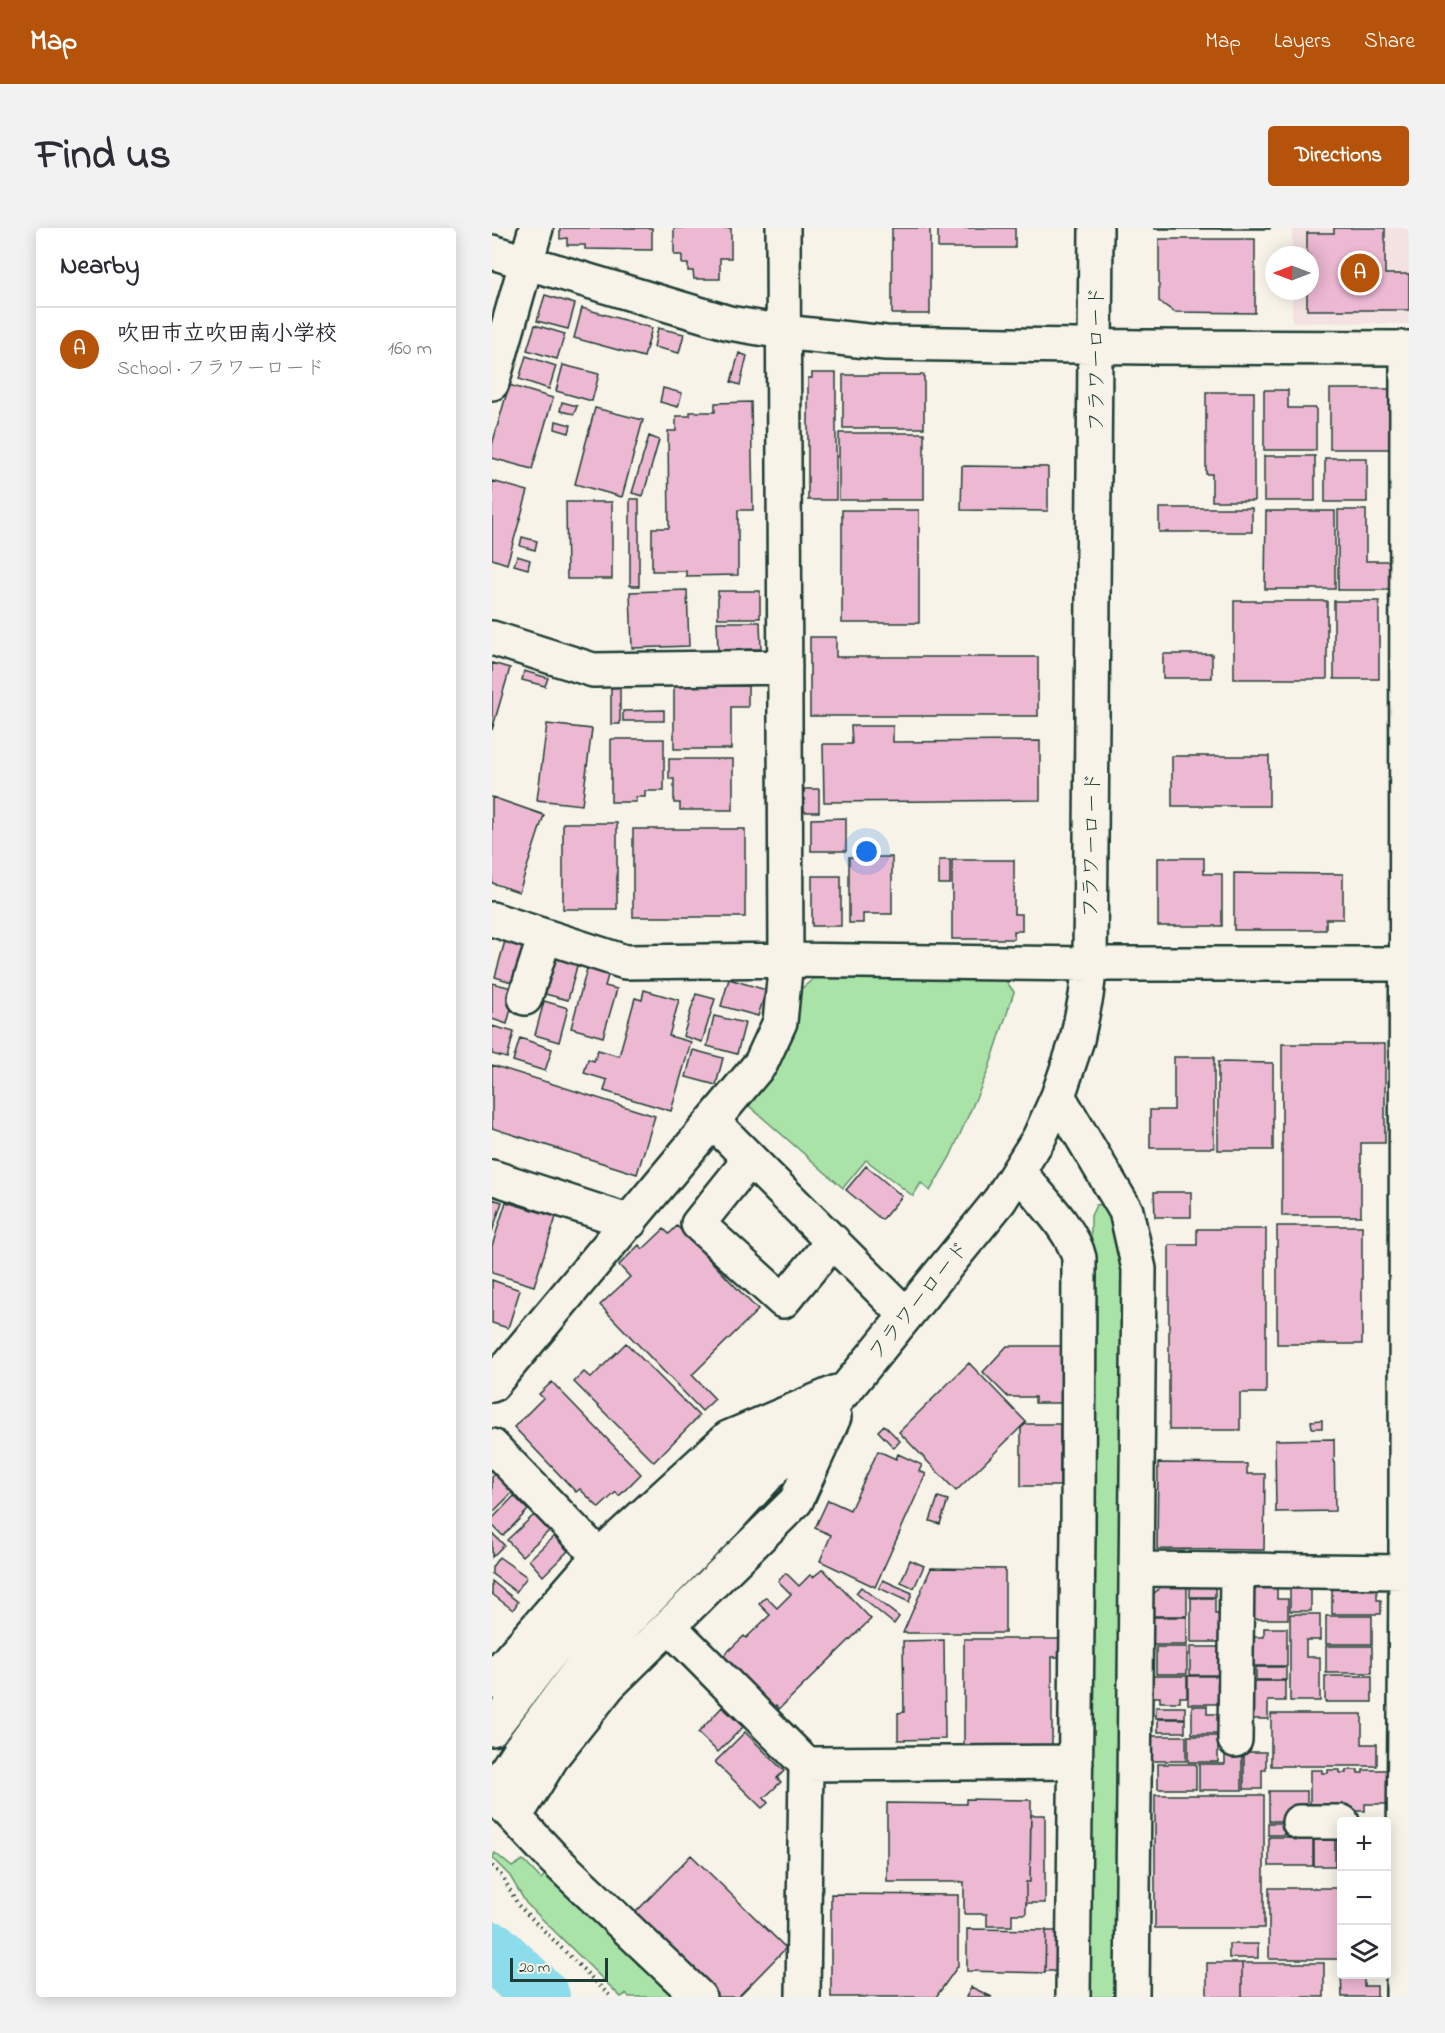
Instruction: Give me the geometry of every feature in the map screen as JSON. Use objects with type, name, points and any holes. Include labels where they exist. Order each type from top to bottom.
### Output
[{"type":"street","points":[[492,383],[536,228]]},
{"type":"street","points":[[492,1385],[761,1063],[780,1022],[786,960],[783,228]]},
{"type":"street","name":"フラワーロード","points":[[504,1806],[518,1752],[583,1665],[726,1521],[847,1388],[1000,1200],[1039,1138],[1058,1096],[1077,1040],[1090,964],[1096,228]]},
{"type":"street","points":[[492,252],[729,323],[783,332],[886,343],[1408,348],[1407,1572],[1395,1822],[1403,1997]]},
{"type":"street","points":[[492,638],[593,670],[785,667]]},
{"type":"street","points":[[492,919],[625,962],[786,960],[1090,964],[1408,964]]},
{"type":"street","points":[[525,998],[544,936]]},
{"type":"street","points":[[1058,1096],[1126,1211],[1139,1269],[1132,1997]]},
{"type":"street","points":[[713,1122],[906,1315]]},
{"type":"street","points":[[750,1159],[698,1224],[783,1301],[833,1241]]},
{"type":"street","points":[[1019,1172],[1069,1234],[1079,1258],[1073,1997]]},
{"type":"street","points":[[492,1177],[630,1221]]},
{"type":"street","points":[[492,1682],[599,1556],[728,1438],[847,1388]]},
{"type":"street","points":[[699,1997],[553,1858],[504,1806],[554,1754],[602,1694],[796,1501],[847,1388]]},
{"type":"street","name":"フラワーロード","points":[[492,1729],[556,1646],[708,1493],[847,1388]]},
{"type":"street","points":[[492,1446],[599,1556]]},
{"type":"street","points":[[1137,1569],[1407,1572]]},
{"type":"street","points":[[1235,1740],[1237,1570]]},
{"type":"street","points":[[669,1626],[806,1764],[803,1997]]},
{"type":"street","points":[[806,1764],[1076,1762]]},
{"type":"street","points":[[1299,1822],[1337,1822]]},
{"type":"path","points":[[492,1866],[503,1877],[518,1905],[611,1997]]},
{"type":"shaded area","points":[[1292,228],[1409,228],[1409,324],[1292,322],[1292,300],[1319,300],[1319,246],[1292,246]]},
{"type":"green space","points":[[816,977],[1003,977],[1014,992],[988,1071],[950,1157],[930,1191],[921,1183],[913,1196],[866,1160],[843,1188],[747,1104],[795,1026],[801,989]]},
{"type":"green space","points":[[1107,1204],[1113,1210],[1128,1281],[1123,1997],[1087,1997],[1091,1216],[1096,1205]]},
{"type":"green space","points":[[495,1853],[512,1867],[523,1860],[541,1879],[550,1869],[685,1997],[629,1997],[626,1994],[621,1997],[526,1903],[510,1876],[492,1858]]},
{"type":"building","points":[[560,228],[652,228],[652,250],[585,249],[585,245],[567,245],[567,238],[560,239]]},
{"type":"building","points":[[674,228],[731,228],[731,258],[720,258],[720,279],[694,279],[693,271],[688,271],[688,264],[682,264],[682,255],[674,255]]},
{"type":"building","points":[[892,228],[930,228],[930,314],[892,314]]},
{"type":"building","points":[[938,228],[1015,228],[1015,248],[938,248]]},
{"type":"building","points":[[1270,228],[1270,229],[1155,229]]},
{"type":"building","points":[[1334,228],[1385,228],[1385,274],[1409,274],[1409,310],[1307,310],[1307,300],[1319,300],[1319,246],[1307,246],[1307,233],[1334,233]]},
{"type":"building","points":[[1159,239],[1255,239],[1255,313],[1174,312],[1159,301]]},
{"type":"building","points":[[545,295],[575,304],[568,329],[537,321]]},
{"type":"building","points":[[582,308],[652,328],[644,357],[574,338]]},
{"type":"building","points":[[535,325],[565,334],[557,359],[527,350]]},
{"type":"building","points":[[658,328],[684,334],[679,353],[654,347]]},
{"type":"building","points":[[739,353],[747,356],[740,385],[731,382]]},
{"type":"building","points":[[526,356],[556,366],[549,389],[519,379]]},
{"type":"building","points":[[563,365],[599,374],[592,401],[556,391]]},
{"type":"building","points":[[812,373],[836,373],[836,500],[808,500],[808,378],[812,378]]},
{"type":"building","points":[[843,375],[924,375],[924,428],[843,428]]},
{"type":"building","points":[[509,385],[553,398],[532,469],[492,458],[492,445]]},
{"type":"building","points":[[663,388],[682,393],[678,407],[660,402]]},
{"type":"building","points":[[1330,389],[1392,389],[1392,449],[1330,449]]},
{"type":"building","points":[[1264,390],[1288,390],[1288,408],[1316,408],[1316,450],[1264,450]]},
{"type":"building","points":[[1206,392],[1254,392],[1254,501],[1212,501],[1212,474],[1206,474]]},
{"type":"building","points":[[562,402],[577,406],[574,414],[560,411]]},
{"type":"building","points":[[751,402],[753,510],[738,510],[738,575],[686,576],[686,571],[652,571],[652,528],[669,528],[668,431],[676,431],[676,416],[690,416],[690,412],[715,412],[715,403]]},
{"type":"building","points":[[595,408],[643,420],[622,497],[575,484]]},
{"type":"building","points":[[556,421],[571,425],[569,433],[555,429]]},
{"type":"building","points":[[839,433],[924,433],[924,500],[839,500]]},
{"type":"building","points":[[649,436],[659,440],[643,496],[632,493]]},
{"type":"building","points":[[1264,456],[1315,456],[1315,501],[1264,501]]},
{"type":"building","points":[[1325,458],[1367,458],[1367,502],[1325,502]]},
{"type":"building","points":[[962,466],[1048,467],[1048,511],[961,510]]},
{"type":"building","points":[[492,481],[528,491],[507,564],[492,559]]},
{"type":"building","points":[[630,499],[639,499],[639,586],[630,586]]},
{"type":"building","points":[[566,502],[612,502],[612,579],[567,579]]},
{"type":"building","points":[[1159,508],[1252,508],[1252,532],[1159,532]]},
{"type":"building","points":[[842,510],[919,510],[919,623],[842,623]]},
{"type":"building","points":[[1338,510],[1366,510],[1366,561],[1394,561],[1394,590],[1338,590]]},
{"type":"building","points":[[1266,511],[1335,511],[1335,589],[1265,589]]},
{"type":"building","points":[[522,537],[537,541],[535,550],[520,546]]},
{"type":"building","points":[[517,556],[530,560],[528,569],[514,565]]},
{"type":"building","points":[[687,590],[689,646],[632,648],[630,592]]},
{"type":"building","points":[[718,591],[760,591],[760,618],[718,618]]},
{"type":"building","points":[[1234,601],[1327,601],[1327,679],[1234,679]]},
{"type":"building","points":[[1334,601],[1379,601],[1379,679],[1334,679]]},
{"type":"building","points":[[717,622],[760,622],[761,649],[718,650]]},
{"type":"building","points":[[810,637],[836,637],[836,657],[1038,657],[1038,716],[810,716]]},
{"type":"building","points":[[1163,654],[1212,654],[1212,678],[1163,678]]},
{"type":"building","points":[[492,663],[510,668],[492,730]]},
{"type":"building","points":[[524,671],[548,678],[545,686],[522,680]]},
{"type":"building","points":[[611,682],[620,682],[620,724],[611,724]]},
{"type":"building","points":[[674,686],[748,686],[748,707],[731,707],[731,749],[674,749]]},
{"type":"building","points":[[664,710],[664,721],[623,721],[623,711]]},
{"type":"building","points":[[547,724],[592,729],[582,805],[537,800]]},
{"type":"building","points":[[851,726],[893,726],[893,742],[1040,741],[1040,800],[824,802],[823,744],[852,744]]},
{"type":"building","points":[[611,739],[664,739],[664,791],[645,791],[645,797],[636,797],[636,802],[611,802]]},
{"type":"building","points":[[1172,756],[1269,756],[1269,806],[1172,806]]},
{"type":"building","points":[[669,759],[733,759],[733,810],[680,810],[680,803],[674,803],[674,779],[669,779]]},
{"type":"building","points":[[804,789],[819,789],[819,812],[804,812]]},
{"type":"building","points":[[492,797],[544,815],[519,892],[492,883]]},
{"type":"building","points":[[846,818],[846,851],[811,851],[811,819]]},
{"type":"building","points":[[563,823],[617,823],[617,909],[563,909]]},
{"type":"building","points":[[633,829],[745,829],[745,917],[633,917]]},
{"type":"building","points":[[849,857],[892,857],[892,914],[863,914],[863,923],[849,923]]},
{"type":"building","points":[[1158,858],[1204,858],[1204,874],[1222,874],[1222,926],[1158,926]]},
{"type":"building","points":[[939,860],[950,860],[950,884],[939,884]]},
{"type":"building","points":[[952,860],[1014,860],[1014,914],[1022,914],[1022,931],[1014,931],[1014,939],[952,939]]},
{"type":"building","points":[[1234,873],[1343,874],[1343,919],[1326,919],[1326,930],[1234,930]]},
{"type":"building","points":[[812,876],[841,876],[841,926],[812,926]]},
{"type":"building","points":[[505,941],[529,948],[518,984],[495,977]]},
{"type":"building","points":[[555,956],[578,962],[568,1000],[545,994]]},
{"type":"building","points":[[588,965],[609,972],[605,986],[617,989],[603,1037],[571,1028]]},
{"type":"building","points":[[729,979],[766,990],[758,1016],[721,1006]]},
{"type":"building","points":[[492,983],[516,989],[507,1024],[492,1019]]},
{"type":"building","points":[[644,990],[679,1000],[669,1036],[691,1042],[671,1111],[604,1091],[607,1080],[584,1073],[588,1059],[594,1061],[598,1050],[619,1056],[635,998],[642,1000]]},
{"type":"building","points":[[696,994],[715,999],[702,1042],[683,1036]]},
{"type":"building","points":[[544,1001],[568,1008],[559,1042],[535,1035]]},
{"type":"building","points":[[714,1016],[745,1023],[737,1054],[707,1046]]},
{"type":"building","points":[[492,1026],[514,1032],[507,1058],[492,1054]]},
{"type":"building","points":[[520,1038],[552,1049],[545,1071],[513,1061]]},
{"type":"building","points":[[1282,1044],[1385,1044],[1385,1143],[1361,1143],[1361,1216],[1282,1216]]},
{"type":"building","points":[[693,1050],[723,1058],[716,1085],[686,1077]]},
{"type":"building","points":[[1174,1057],[1214,1057],[1214,1148],[1150,1148],[1150,1110],[1174,1110]]},
{"type":"building","points":[[1218,1062],[1273,1063],[1273,1150],[1218,1150]]},
{"type":"building","points":[[492,1065],[655,1116],[637,1174],[492,1128]]},
{"type":"building","points":[[866,1166],[902,1196],[882,1220],[846,1190]]},
{"type":"building","points":[[1154,1192],[1191,1192],[1191,1217],[1155,1217]]},
{"type":"building","points":[[492,1199],[502,1202],[492,1232]]},
{"type":"building","points":[[506,1202],[556,1217],[534,1286],[492,1273],[492,1246]]},
{"type":"building","points":[[677,1226],[758,1310],[692,1375],[715,1399],[702,1411],[600,1305],[630,1277],[619,1265],[639,1245],[643,1249],[664,1229],[669,1234]]},
{"type":"building","points":[[1277,1226],[1362,1226],[1362,1344],[1277,1344]]},
{"type":"building","points":[[1197,1229],[1266,1229],[1266,1393],[1240,1393],[1240,1430],[1169,1430],[1169,1245],[1197,1245]]},
{"type":"building","points":[[492,1280],[520,1290],[508,1328],[492,1323]]},
{"type":"building","points":[[626,1343],[699,1416],[654,1462],[574,1382],[584,1372],[591,1378]]},
{"type":"building","points":[[1007,1346],[1064,1346],[1064,1403],[1035,1403],[1035,1397],[1008,1397],[983,1372]]},
{"type":"building","points":[[969,1363],[1026,1422],[956,1491],[899,1432]]},
{"type":"building","points":[[552,1382],[641,1474],[619,1496],[616,1492],[599,1508],[580,1489],[576,1492],[514,1427],[543,1398],[539,1394]]},
{"type":"building","points":[[1322,1420],[1322,1428],[1312,1428],[1311,1421]]},
{"type":"building","points":[[1026,1424],[1060,1424],[1060,1486],[1021,1486],[1021,1428]]},
{"type":"building","points":[[884,1425],[900,1441],[894,1448],[878,1431]]},
{"type":"building","points":[[1334,1439],[1335,1511],[1276,1512],[1275,1440]]},
{"type":"building","points":[[878,1451],[896,1459],[898,1454],[922,1465],[919,1471],[926,1474],[875,1587],[820,1561],[831,1535],[815,1528],[828,1500],[850,1510]]},
{"type":"building","points":[[1158,1463],[1247,1464],[1247,1474],[1265,1474],[1264,1550],[1157,1549]]},
{"type":"building","points":[[495,1474],[513,1492],[492,1513],[492,1477]]},
{"type":"building","points":[[514,1496],[528,1510],[503,1536],[492,1525],[492,1519]]},
{"type":"building","points":[[938,1497],[948,1500],[940,1524],[930,1521]]},
{"type":"building","points":[[534,1515],[549,1531],[522,1556],[507,1540]]},
{"type":"building","points":[[492,1533],[504,1545],[492,1557]]},
{"type":"building","points":[[554,1536],[568,1551],[543,1576],[529,1560]]},
{"type":"building","points":[[499,1557],[527,1577],[516,1592],[492,1574],[492,1567]]},
{"type":"building","points":[[910,1560],[924,1566],[914,1588],[901,1582]]},
{"type":"building","points":[[931,1568],[1005,1569],[1005,1633],[903,1633]]},
{"type":"building","points":[[823,1569],[871,1619],[779,1709],[776,1705],[773,1707],[723,1656],[770,1615],[759,1604],[766,1597],[777,1608],[791,1594],[778,1581],[786,1573],[799,1586],[810,1575],[813,1577]]},
{"type":"building","points":[[883,1580],[912,1593],[909,1602],[879,1588]]},
{"type":"building","points":[[492,1581],[518,1602],[513,1610],[492,1594]]},
{"type":"building","points":[[1162,1586],[1187,1586],[1187,1616],[1150,1616],[1150,1597]]},
{"type":"building","points":[[1190,1586],[1215,1586],[1215,1597],[1190,1597]]},
{"type":"building","points":[[1258,1586],[1277,1586],[1277,1599],[1288,1599],[1288,1619],[1252,1619],[1252,1594]]},
{"type":"building","points":[[1290,1586],[1311,1586],[1311,1611],[1290,1611]]},
{"type":"building","points":[[1332,1586],[1377,1586],[1377,1600],[1381,1600],[1381,1614],[1332,1614]]},
{"type":"building","points":[[861,1587],[899,1617],[894,1624],[856,1593]]},
{"type":"building","points":[[1191,1598],[1215,1598],[1215,1614],[1223,1614],[1223,1642],[1191,1642]]},
{"type":"building","points":[[1290,1614],[1320,1614],[1320,1640],[1306,1640],[1306,1657],[1320,1657],[1320,1701],[1290,1701]]},
{"type":"building","points":[[1326,1616],[1372,1616],[1372,1644],[1326,1644]]},
{"type":"building","points":[[1151,1617],[1187,1617],[1187,1645],[1151,1645]]},
{"type":"building","points":[[1264,1628],[1287,1628],[1287,1666],[1250,1666],[1250,1637],[1264,1637]]},
{"type":"building","points":[[964,1639],[1064,1639],[1064,1657],[1052,1657],[1052,1747],[964,1746]]},
{"type":"building","points":[[944,1640],[945,1739],[898,1740],[898,1713],[904,1712],[903,1641]]},
{"type":"building","points":[[1326,1646],[1372,1646],[1372,1673],[1326,1673]]},
{"type":"building","points":[[1156,1647],[1187,1647],[1187,1674],[1156,1674]]},
{"type":"building","points":[[1190,1647],[1220,1647],[1220,1675],[1190,1675]]},
{"type":"building","points":[[1256,1667],[1286,1667],[1286,1680],[1256,1680]]},
{"type":"building","points":[[1150,1676],[1187,1676],[1187,1697],[1180,1697],[1180,1702],[1160,1702],[1160,1697],[1150,1697]]},
{"type":"building","points":[[1188,1676],[1224,1676],[1224,1704],[1188,1704]]},
{"type":"building","points":[[1325,1676],[1372,1676],[1372,1702],[1325,1702]]},
{"type":"building","points":[[1252,1681],[1285,1681],[1285,1701],[1268,1701],[1268,1719],[1252,1719]]},
{"type":"building","points":[[1192,1706],[1207,1706],[1207,1714],[1224,1714],[1224,1734],[1192,1734]]},
{"type":"building","points":[[722,1707],[743,1727],[718,1752],[698,1733]]},
{"type":"building","points":[[1156,1707],[1185,1707],[1185,1718],[1156,1718]]},
{"type":"building","points":[[1271,1714],[1362,1714],[1362,1744],[1377,1744],[1377,1766],[1271,1766]]},
{"type":"building","points":[[1158,1719],[1185,1719],[1185,1732],[1158,1732]]},
{"type":"building","points":[[745,1732],[784,1771],[777,1778],[781,1782],[764,1798],[768,1803],[762,1808],[715,1762]]},
{"type":"building","points":[[1151,1736],[1186,1736],[1186,1761],[1151,1761]]},
{"type":"building","points":[[1188,1736],[1218,1736],[1218,1762],[1188,1762]]},
{"type":"building","points":[[1225,1748],[1242,1748],[1242,1790],[1199,1790],[1199,1764],[1225,1764]]},
{"type":"building","points":[[1244,1752],[1266,1752],[1266,1770],[1262,1770],[1262,1789],[1244,1789]]},
{"type":"building","points":[[1158,1764],[1196,1764],[1196,1789],[1158,1789]]},
{"type":"building","points":[[1310,1770],[1322,1770],[1322,1773],[1328,1773],[1328,1770],[1340,1770],[1340,1773],[1346,1773],[1346,1770],[1358,1770],[1358,1773],[1363,1773],[1363,1770],[1389,1770],[1387,1804],[1365,1804],[1365,1811],[1310,1811]]},
{"type":"building","points":[[1269,1791],[1307,1791],[1307,1811],[1287,1811],[1287,1821],[1269,1821]]},
{"type":"building","points":[[1155,1795],[1264,1795],[1264,1928],[1155,1928]]},
{"type":"building","points":[[966,1799],[1031,1800],[1030,1882],[1026,1882],[1026,1914],[1012,1914],[1012,1926],[987,1926],[987,1914],[964,1914],[964,1882],[887,1882],[887,1803],[966,1804]]},
{"type":"building","points":[[1031,1815],[1045,1815],[1045,1903],[1026,1903],[1026,1882],[1030,1882]]},
{"type":"building","points":[[1268,1823],[1284,1823],[1284,1835],[1268,1835]]},
{"type":"building","points":[[1269,1837],[1313,1837],[1313,1866],[1269,1866]]},
{"type":"building","points":[[1314,1837],[1335,1837],[1335,1866],[1314,1866]]},
{"type":"building","points":[[691,1855],[786,1948],[738,1997],[714,1997],[632,1916]]},
{"type":"building","points":[[1269,1888],[1337,1888],[1337,1959],[1269,1959]]},
{"type":"building","points":[[831,1894],[958,1895],[958,1966],[936,1997],[831,1997]]},
{"type":"building","points":[[967,1929],[1046,1930],[1045,1973],[967,1971]]},
{"type":"building","points":[[1046,1931],[1058,1931],[1058,1971],[1045,1971]]},
{"type":"building","points":[[1229,1944],[1258,1944],[1258,1958],[1229,1958]]},
{"type":"building","points":[[1207,1963],[1242,1963],[1242,1997],[1207,1997]]},
{"type":"building","points":[[1242,1963],[1324,1963],[1324,1997],[1242,1997]]},
{"type":"building","points":[[1341,1979],[1364,1979],[1364,1986],[1377,1986],[1377,1997],[1342,1997]]},
{"type":"building","points":[[971,1987],[992,1997],[966,1997]]},
{"type":"waterway","points":[[492,1950],[541,1997]]},
{"type":"place","name":"吹田市立吹田南小学校","points":[[1360,273]]}]
